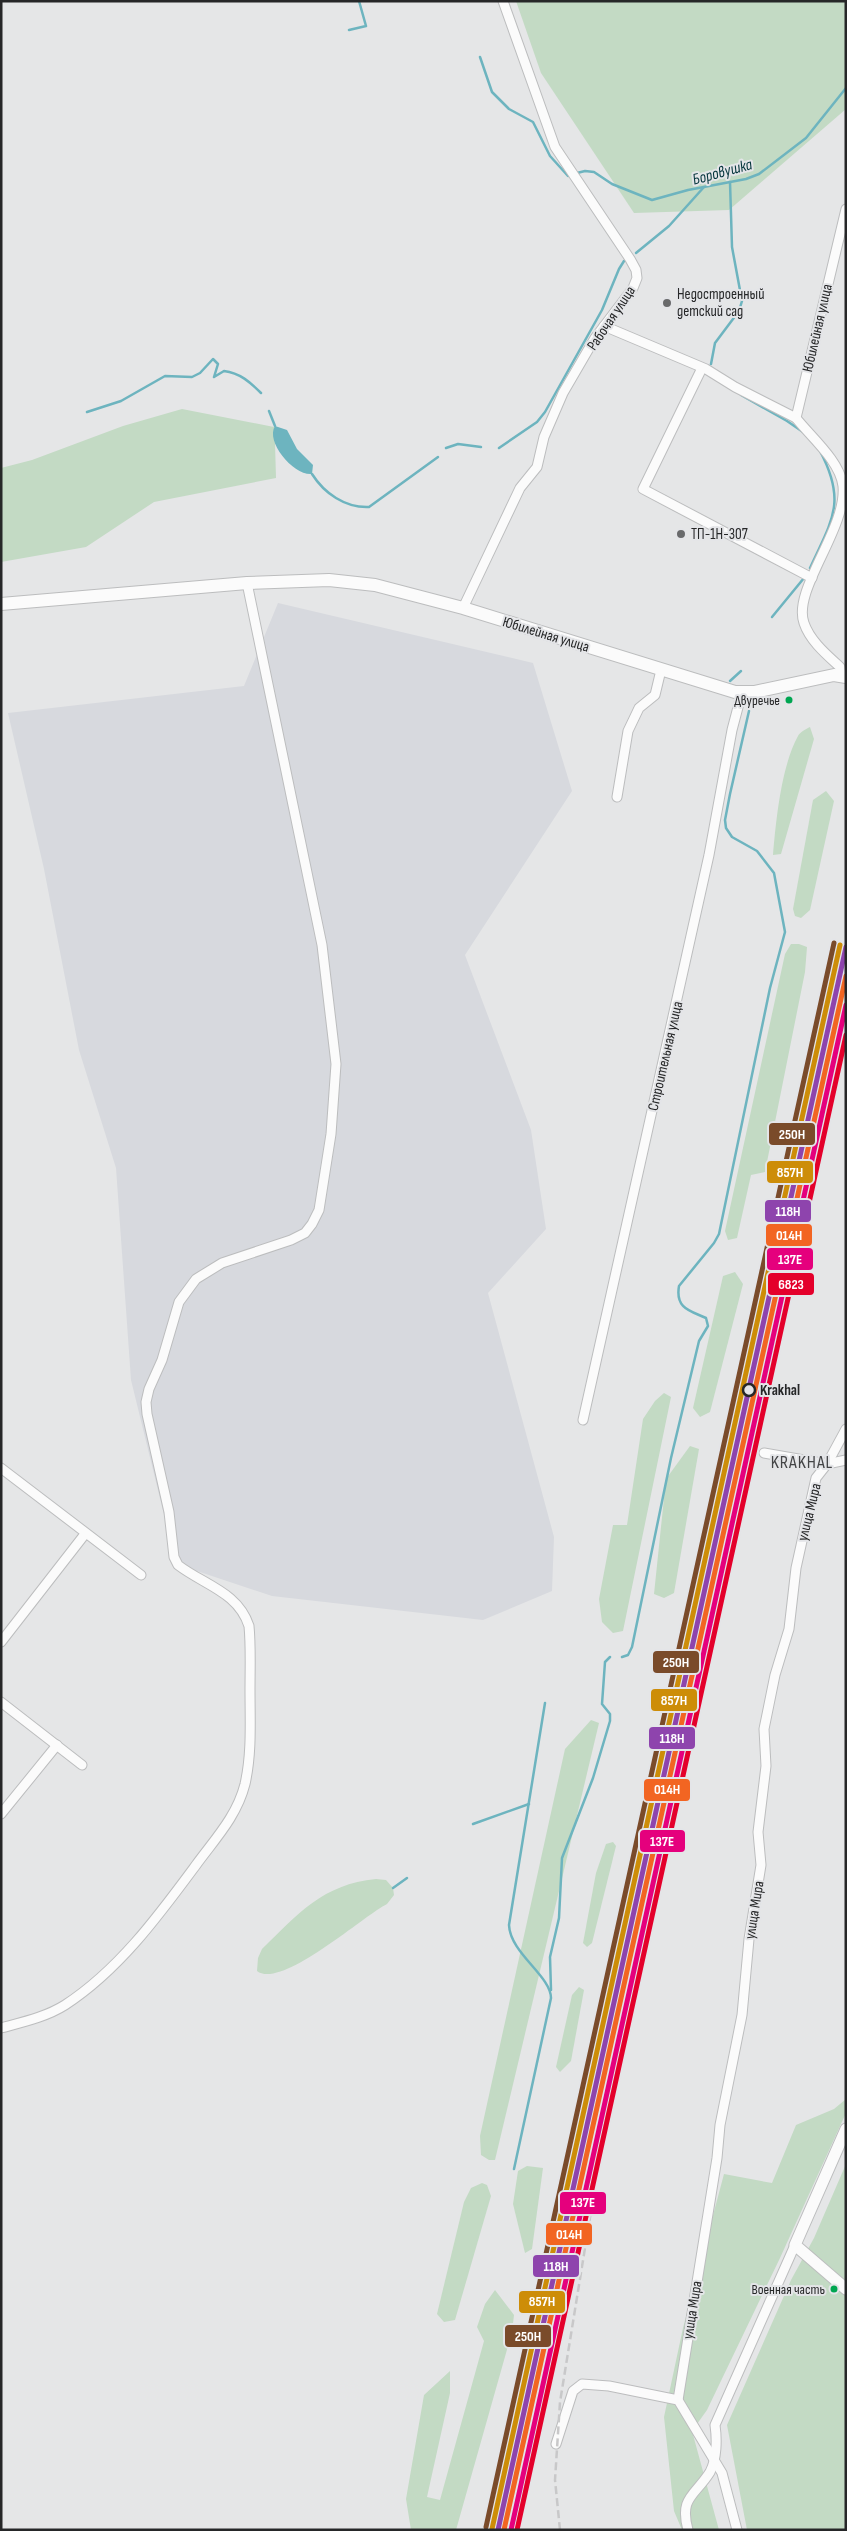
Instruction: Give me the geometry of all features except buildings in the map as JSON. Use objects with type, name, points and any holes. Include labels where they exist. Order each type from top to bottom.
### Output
[{"type":"main road","name":"Юбилейная улица","points":[[1,604],[247,583],[346,582],[375,585],[463,608],[709,685],[742,692],[763,690],[834,675],[844,676]]},
{"type":"street","name":"Рабочая улица","points":[[463,608],[520,488],[537,468],[544,437],[563,393],[595,338],[633,288],[637,278],[636,270],[555,147],[503,1]]},
{"type":"street","name":"Юбилейная улица","points":[[796,418],[846,209]]},
{"type":"street","name":"Юбилейная улица","points":[[604,326],[702,368],[796,418],[832,462],[843,486],[839,518],[812,578],[801,611],[804,625],[819,646],[840,667],[844,676]]},
{"type":"street","points":[[702,368],[643,489],[812,578]]},
{"type":"street","points":[[1,2028],[46,2015],[64,2005],[95,1982],[136,1942],[158,1916],[232,1816],[244,1785],[248,1768],[251,1746],[249,1626],[245,1613],[236,1602],[178,1565],[174,1556],[169,1512],[146,1402],[162,1360],[179,1302],[196,1279],[222,1263],[291,1240],[305,1232],[312,1224],[319,1210],[330,1134],[336,1064],[322,944],[249,604],[247,583]]},
{"type":"street","points":[[617,797],[628,731],[639,708],[655,695],[661,670]]},
{"type":"street","name":"Строительная улица","points":[[583,1420],[709,855],[732,730],[742,692]]},
{"type":"street","name":"улица Мира","points":[[678,2400],[717,2158],[720,2126],[742,2015],[749,1939],[761,1865],[758,1832],[766,1766],[764,1729],[775,1675],[789,1629],[796,1568],[816,1478],[827,1464],[846,1429]]},
{"type":"street","points":[[764,1453],[827,1464],[846,1460]]},
{"type":"street","points":[[2,1470],[141,1575]]},
{"type":"street","points":[[1,1642],[85,1534]]},
{"type":"street","points":[[1,1702],[82,1765]]},
{"type":"street","points":[[1,1814],[57,1745]]},
{"type":"street","points":[[688,2530],[684,2506],[690,2494],[710,2471],[714,2458],[715,2425],[846,2128]]},
{"type":"street","points":[[795,2245],[846,2289]]},
{"type":"street","points":[[556,2444],[573,2391],[582,2384],[610,2386],[678,2400],[722,2473],[737,2530]]},
{"type":"shaded area","points":[[278,603],[533,663],[572,791],[465,955],[531,1130],[546,1229],[488,1293],[554,1537],[552,1591],[483,1620],[272,1596],[176,1564],[131,1380],[116,1168],[79,1050],[44,869],[8,713],[244,686]]},
{"type":"green space","points":[[516,1],[846,1],[846,109],[729,210],[634,213],[541,73]]},
{"type":"green space","points":[[182,409],[279,428],[275,443],[276,478],[154,502],[86,547],[1,562],[1,468],[32,460],[123,426]]},
{"type":"green space","points":[[810,727],[814,739],[781,854],[773,855],[780,794],[787,763],[798,736]]},
{"type":"green space","points":[[826,791],[834,801],[810,910],[801,918],[795,916],[793,909],[813,800]]},
{"type":"green space","points":[[791,944],[807,947],[805,972],[765,1172],[751,1175],[737,1238],[728,1240],[725,1231],[785,954]]},
{"type":"green space","points":[[735,1272],[743,1284],[710,1412],[700,1417],[693,1408],[723,1276]]},
{"type":"green space","points":[[664,1393],[671,1397],[623,1631],[613,1633],[602,1622],[599,1599],[613,1525],[627,1525],[643,1419],[655,1401]]},
{"type":"green space","points":[[690,1446],[699,1449],[674,1593],[664,1598],[654,1594],[666,1479]]},
{"type":"green space","points":[[591,1720],[599,1723],[495,2160],[489,2160],[481,2155],[480,2136],[565,1749]]},
{"type":"green space","points":[[613,1842],[616,1846],[592,1943],[587,1947],[583,1943],[596,1873],[606,1844]]},
{"type":"green space","points":[[376,1879],[386,1880],[393,1888],[394,1895],[387,1904],[302,1961],[284,1970],[268,1974],[257,1971],[258,1958],[262,1949],[300,1913],[326,1894],[341,1887]]},
{"type":"green space","points":[[579,1987],[584,1990],[571,2061],[560,2072],[556,2067],[572,1995]]},
{"type":"green space","points":[[846,2099],[846,2113],[780,2258],[707,2410],[692,2431],[719,2530],[682,2530],[674,2511],[664,2417],[683,2328],[724,2174],[772,2183],[796,2125],[834,2109]]},
{"type":"green space","points":[[846,2164],[846,2530],[747,2530],[727,2425],[791,2280],[814,2238]]},
{"type":"green space","points":[[527,2166],[543,2168],[532,2249],[525,2253],[513,2204],[518,2171]]},
{"type":"green space","points":[[482,2183],[487,2185],[491,2196],[455,2320],[444,2322],[437,2314],[464,2202],[471,2188]]},
{"type":"green space","points":[[495,2290],[514,2315],[512,2332],[456,2530],[411,2530],[406,2499],[424,2395],[450,2371],[450,2393],[427,2497],[440,2500],[484,2341],[477,2327],[485,2304]]},
{"type":"water","points":[[275,426],[287,430],[297,449],[313,465],[312,474],[297,470],[283,457],[274,441],[273,433]]},
{"type":"waterway","points":[[349,30],[366,26],[359,1]]},
{"type":"waterway","points":[[480,57],[492,92],[509,109],[533,122],[550,156],[568,176]]},
{"type":"waterway","name":"Боровушка","points":[[577,173],[585,171],[594,172],[612,184],[652,200],[688,190],[746,179],[759,174],[806,138],[846,88]]},
{"type":"waterway","points":[[711,364],[715,343],[739,311],[742,301],[732,247],[730,182]]},
{"type":"waterway","points":[[636,253],[669,226],[704,187]]},
{"type":"waterway","points":[[499,448],[537,422],[545,412],[602,310],[624,261]]},
{"type":"waterway","points":[[87,412],[121,401],[165,376],[192,377],[200,373],[213,359],[218,364],[214,377],[224,371],[235,374],[249,382],[261,393]]},
{"type":"waterway","points":[[741,395],[803,432]]},
{"type":"waterway","points":[[269,411],[275,426]]},
{"type":"waterway","points":[[446,448],[458,444],[481,447]]},
{"type":"waterway","points":[[810,568],[825,537],[835,498],[833,484],[820,451]]},
{"type":"waterway","points":[[312,474],[336,498],[352,505],[369,507],[438,457]]},
{"type":"waterway","points":[[772,617],[804,578]]},
{"type":"waterway","points":[[730,681],[741,671]]},
{"type":"waterway","points":[[622,1657],[628,1655],[632,1647],[671,1458],[699,1341],[708,1326],[706,1318],[685,1308],[679,1300],[679,1286],[714,1243],[719,1234],[770,988],[785,932],[774,873],[757,851],[732,837],[726,828],[725,820],[730,794],[749,711]]},
{"type":"waterway","points":[[551,1990],[550,1957],[559,1918],[562,1858],[593,1778],[610,1721],[610,1714],[602,1704],[605,1662],[610,1657]]},
{"type":"waterway","points":[[514,2169],[551,1998],[545,1981],[516,1945],[509,1925],[545,1703]]},
{"type":"waterway","points":[[473,1824],[529,1804]]},
{"type":"waterway","points":[[393,1888],[407,1878]]},
{"type":"railway","points":[[560,2530],[555,2480],[560,2402],[605,2125]]},
{"type":"railway","points":[[501,2446],[531,2314]]},
{"type":"transit line","name":"250Н","points":[[486,2527],[834,943]]},
{"type":"transit line","name":"857Н","points":[[492,2529],[840,945]]},
{"type":"transit line","name":"118Н","points":[[498,2530],[846,947]]},
{"type":"transit line","name":"014Н","points":[[504,2530],[846,976]]},
{"type":"transit line","name":"137Е","points":[[511,2530],[846,1005]]},
{"type":"transit line","name":"6823","points":[[517,2530],[846,1035]]},
{"type":"place","name":"Недостроенный детский сад","points":[[667,303]]},
{"type":"place","name":"ТП-1Н-307","points":[[681,534]]},
{"type":"place","name":"Двуречье","points":[[789,700]]},
{"type":"place","name":"Krakhal","points":[[749,1390]]},
{"type":"place","name":"Военная часть","points":[[834,2289]]},
{"type":"district","name":"KRAKHAL","points":[[802,1462]]}]
